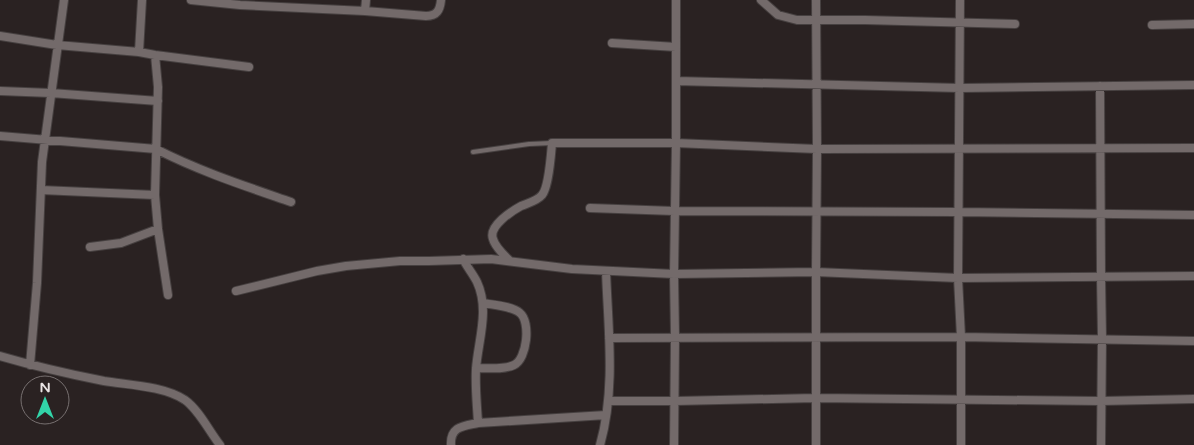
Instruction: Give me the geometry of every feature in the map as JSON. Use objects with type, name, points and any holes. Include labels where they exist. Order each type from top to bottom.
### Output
[{"type":"street","points":[[30,365],[37,283],[45,140],[64,0]]},
{"type":"street","points":[[139,52],[142,0]]},
{"type":"street","points":[[191,0],[240,5],[365,11],[419,16],[434,15],[439,11],[441,0]]},
{"type":"street","points":[[365,11],[366,0]]},
{"type":"street","points":[[674,445],[676,0]]},
{"type":"street","points":[[761,0],[778,15],[797,20],[1014,24]]},
{"type":"street","points":[[816,0],[818,149],[816,210],[816,445]]},
{"type":"street","points":[[960,0],[958,278],[961,337],[961,445]]},
{"type":"street","points":[[1152,25],[1194,24]]},
{"type":"street","points":[[0,36],[58,45],[139,52],[249,67]]},
{"type":"street","points":[[612,43],[676,47]]},
{"type":"street","points":[[155,55],[158,101],[156,195],[158,229],[168,295]]},
{"type":"street","points":[[676,81],[960,88],[1194,85]]},
{"type":"street","points":[[1100,86],[1101,445]]},
{"type":"street","points":[[0,91],[158,101]]},
{"type":"street","points":[[0,136],[156,149],[223,178],[291,202]]},
{"type":"street","points":[[508,260],[494,242],[492,231],[508,215],[541,196],[548,177],[552,143],[676,143],[818,149],[1194,148]]},
{"type":"street","points":[[41,190],[156,195]]},
{"type":"street","points":[[590,208],[674,211],[816,210],[1194,215]]},
{"type":"street","points":[[90,247],[122,243],[158,229]]},
{"type":"street","points":[[463,259],[477,282],[483,304],[476,368],[478,423]]},
{"type":"street","points":[[236,290],[346,266],[400,261],[463,259],[508,260],[572,269],[674,274],[816,272],[958,278],[1194,276]]},
{"type":"street","points":[[600,445],[608,401],[609,379],[606,271]]},
{"type":"street","points":[[476,368],[500,368],[516,365],[521,360],[526,340],[526,322],[520,312],[515,309],[483,304]]},
{"type":"street","points":[[609,338],[961,337],[1194,340]]},
{"type":"street","points":[[0,356],[30,365],[104,381],[159,390],[175,395],[192,406],[220,445]]},
{"type":"street","points":[[608,401],[675,402],[815,398],[1101,401],[1194,399]]},
{"type":"street","points":[[451,445],[451,439],[455,430],[478,423],[606,415]]},
{"type":"lane","points":[[473,152],[552,143]]}]
